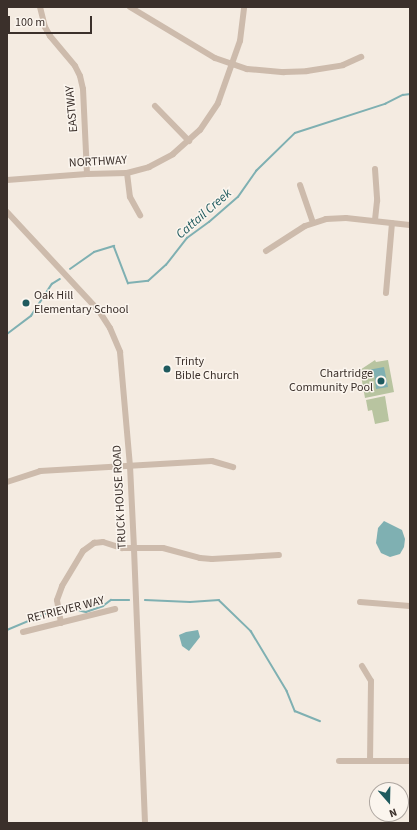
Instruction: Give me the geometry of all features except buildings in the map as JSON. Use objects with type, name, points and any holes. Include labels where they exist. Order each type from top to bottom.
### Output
[{"type":"street","name":"EASTWAY","points":[[40,7],[45,27],[50,36],[75,66],[80,76],[83,89],[87,174]]},
{"type":"street","points":[[130,7],[215,58],[232,65],[262,72],[284,72],[343,65],[361,57]]},
{"type":"street","name":"NORTHWAY","points":[[7,180],[87,174],[126,173],[162,162],[189,141],[213,113],[240,41],[244,7]]},
{"type":"street","points":[[154,106],[189,141]]},
{"type":"street","points":[[375,169],[377,201],[375,221]]},
{"type":"street","points":[[126,173],[130,197],[140,215]]},
{"type":"street","points":[[300,184],[313,222]]},
{"type":"street","name":"TRUCK HOUSE ROAD","points":[[7,212],[99,311],[118,342],[122,363],[130,466],[145,823]]},
{"type":"street","points":[[266,251],[291,234],[313,222],[336,218],[410,224]]},
{"type":"street","points":[[386,293],[392,223]]},
{"type":"street","points":[[7,482],[40,471],[212,461],[233,467]]},
{"type":"street","points":[[61,623],[57,606],[59,593],[86,547],[99,542],[122,548],[163,548],[200,558],[212,559],[279,555]]},
{"type":"street","points":[[360,602],[410,606]]},
{"type":"street","name":"RETRIEVER WAY","points":[[23,632],[115,609]]},
{"type":"street","points":[[362,666],[371,681],[370,761]]},
{"type":"street","points":[[340,762],[410,761]]},
{"type":"green space","points":[[375,360],[376,362],[388,360],[394,392],[365,398],[360,370]]},
{"type":"green space","points":[[385,396],[389,421],[375,424],[372,410],[368,411],[366,400]]},
{"type":"water","name":"Chartridge Community Pool","points":[[384,367],[388,387],[376,389],[374,373],[369,374],[368,370]]},
{"type":"water","points":[[384,521],[402,530],[405,539],[404,547],[400,554],[390,557],[381,553],[376,543],[378,528]]},
{"type":"water","points":[[198,630],[200,637],[189,651],[182,646],[179,635]]},
{"type":"waterway","name":"Cattail Creek","points":[[70,269],[94,252],[114,246],[128,283],[148,281],[166,265],[187,238],[209,222],[238,197],[256,171],[295,133],[385,104],[403,95],[410,94]]},
{"type":"waterway","name":"Cattail Creek","points":[[7,334],[31,316],[52,284],[60,279]]},
{"type":"waterway","points":[[66,607],[86,612],[103,606],[111,600],[129,600]]},
{"type":"waterway","points":[[145,600],[190,602],[219,600],[251,631],[287,691],[295,711],[320,721]]},
{"type":"waterway","points":[[7,630],[50,612]]},
{"type":"place","name":"Oak Hill Elementary School","points":[[26,303]]},
{"type":"place","name":"Trinty Bible Church","points":[[167,369]]},
{"type":"place","name":"Chartridge Community Pool","points":[[381,381]]}]
